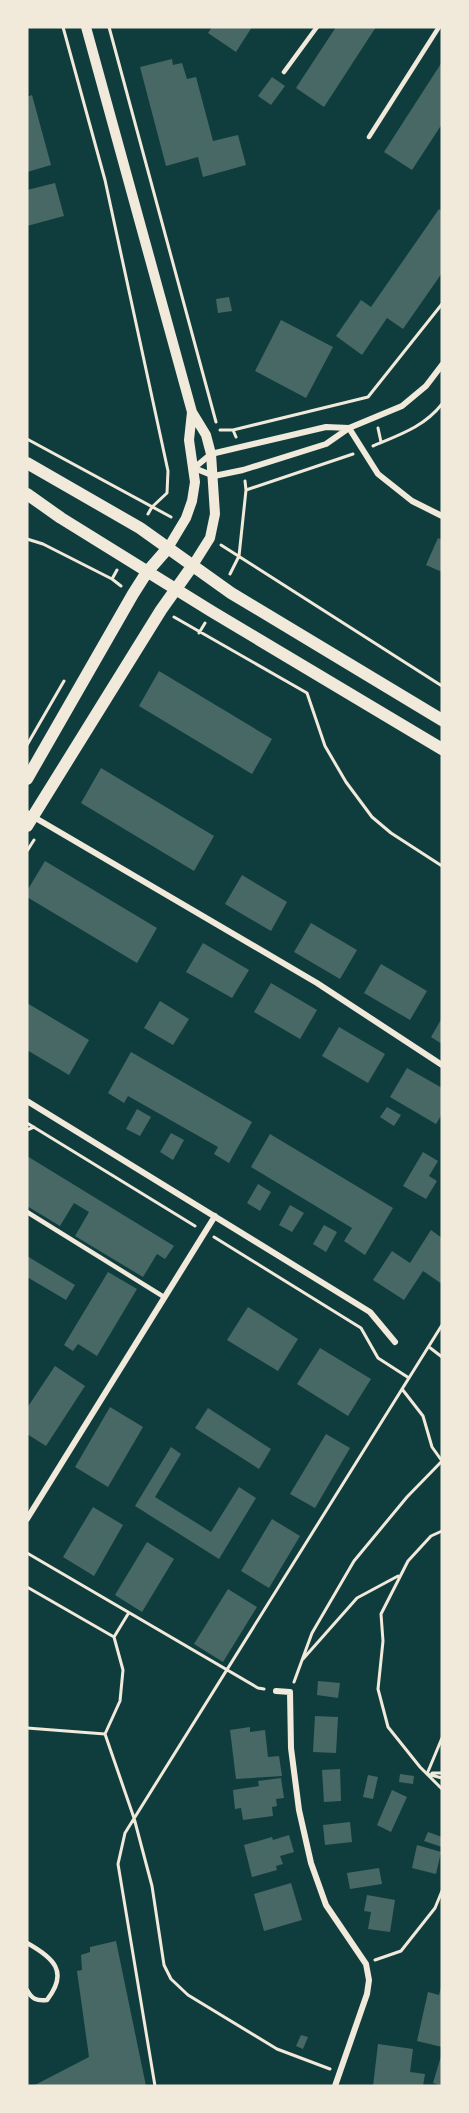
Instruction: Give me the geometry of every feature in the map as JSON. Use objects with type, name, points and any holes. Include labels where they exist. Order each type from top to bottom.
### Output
[{"type":"main road","points":[[27,463],[140,528],[231,593],[442,720]]},
{"type":"main road","points":[[27,494],[147,572],[442,749]]},
{"type":"main road","points":[[27,779],[133,594],[147,572],[168,548]]},
{"type":"main road","points":[[29,818],[161,610],[193,565]]},
{"type":"street","points":[[86,27],[192,412],[206,435],[211,454],[215,514],[210,538],[193,565]]},
{"type":"street","points":[[194,468],[214,476],[243,470],[326,444],[349,428],[402,406],[426,386],[442,365]]},
{"type":"street","points":[[168,548],[183,524],[192,501],[194,468],[189,440],[192,412]]},
{"type":"street","points":[[194,468],[211,454],[326,427],[349,428]]},
{"type":"street","points":[[349,428],[378,474],[412,501],[442,516]]},
{"type":"street","points":[[29,818],[317,983],[442,1065]]},
{"type":"street","points":[[27,1101],[370,1312],[395,1342]]},
{"type":"street","points":[[27,1519],[215,1216]]},
{"type":"street","points":[[276,1691],[290,1692],[291,1748],[299,1810],[311,1863],[326,1905],[366,1964],[369,1980],[368,1994],[335,2086]]},
{"type":"lane","points":[[284,72],[317,27]]},
{"type":"lane","points":[[369,137],[439,27]]},
{"type":"lane","points":[[27,1212],[164,1297]]},
{"type":"lane","points":[[27,1943],[43,1952],[58,1970],[58,1979],[56,1989],[47,2000],[38,2001],[31,1997],[27,1990]]},
{"type":"path","points":[[63,27],[105,180],[168,471],[167,493],[152,507],[140,528]]},
{"type":"path","points":[[109,27],[218,430],[233,430],[368,398],[442,304]]},
{"type":"path","points":[[246,490],[362,451],[432,418],[442,404]]},
{"type":"path","points":[[233,430],[240,448]]},
{"type":"path","points":[[27,439],[183,524]]},
{"type":"path","points":[[239,556],[246,490],[243,470]]},
{"type":"path","points":[[210,538],[442,686]]},
{"type":"path","points":[[27,539],[44,544],[112,579],[133,594]]},
{"type":"path","points":[[112,579],[124,557]]},
{"type":"path","points":[[161,610],[308,693],[325,746],[346,782],[372,817],[391,833],[442,866]]},
{"type":"path","points":[[27,1123],[361,1328],[378,1358],[409,1378]]},
{"type":"path","points":[[27,1130],[34,1127]]},
{"type":"path","points":[[155,2086],[118,1864],[125,1833],[442,1325]]},
{"type":"path","points":[[429,1347],[442,1357]]},
{"type":"path","points":[[290,1692],[312,1633],[354,1561],[407,1497],[442,1461],[432,1448],[423,1416],[402,1389]]},
{"type":"path","points":[[442,1531],[431,1536],[419,1547],[399,1576],[381,1614],[383,1641],[378,1689],[388,1727],[442,1789]]},
{"type":"path","points":[[27,1553],[258,1688],[276,1691]]},
{"type":"path","points":[[302,1660],[357,1598],[399,1576]]},
{"type":"path","points":[[27,1587],[114,1637],[123,1670],[120,1701],[105,1734],[134,1818],[152,1886],[164,1965],[171,1979],[188,1995],[277,2049],[339,2073]]},
{"type":"path","points":[[114,1637],[128,1614]]},
{"type":"path","points":[[27,1728],[105,1734]]},
{"type":"path","points":[[427,1774],[442,1738]]},
{"type":"path","points":[[427,1774],[442,1773]]},
{"type":"path","points":[[427,1774],[442,1778]]},
{"type":"path","points":[[366,1964],[400,1951],[435,1908],[442,1891]]},
{"type":"building","points":[[212,27],[252,27],[236,52],[208,33]]},
{"type":"building","points":[[336,27],[376,27],[324,107],[296,88]]},
{"type":"building","points":[[172,59],[173,65],[182,63],[187,79],[196,77],[213,141],[238,135],[246,165],[203,177],[198,157],[166,166],[140,67]]},
{"type":"building","points":[[442,62],[442,124],[412,170],[384,152]]},
{"type":"building","points":[[272,77],[285,86],[271,105],[258,96]]},
{"type":"building","points":[[32,95],[51,165],[27,172],[27,97]]},
{"type":"building","points":[[55,183],[64,216],[27,226],[27,190]]},
{"type":"building","points":[[439,209],[442,211],[442,273],[403,329],[387,318],[362,355],[336,336],[361,300],[371,307]]},
{"type":"building","points":[[229,297],[232,311],[218,313],[216,299]]},
{"type":"building","points":[[281,320],[333,347],[306,398],[255,371]]},
{"type":"building","points":[[438,538],[442,540],[442,572],[426,565]]},
{"type":"building","points":[[159,671],[272,739],[252,774],[139,706]]},
{"type":"building","points":[[101,768],[214,836],[194,871],[81,803]]},
{"type":"building","points":[[45,861],[157,928],[137,963],[27,897],[27,891]]},
{"type":"building","points":[[242,875],[287,902],[271,931],[225,904]]},
{"type":"building","points":[[311,923],[357,950],[340,979],[294,952]]},
{"type":"building","points":[[203,943],[249,970],[232,998],[186,972]]},
{"type":"building","points":[[381,964],[427,991],[410,1020],[364,993]]},
{"type":"building","points":[[271,983],[317,1010],[300,1039],[254,1012]]},
{"type":"building","points":[[160,1001],[189,1019],[173,1045],[144,1028]]},
{"type":"building","points":[[27,1003],[89,1040],[69,1075],[27,1050]]},
{"type":"building","points":[[442,1018],[442,1044],[431,1037]]},
{"type":"building","points":[[339,1027],[385,1054],[368,1083],[322,1056]]},
{"type":"building","points":[[131,1052],[252,1122],[229,1163],[214,1154],[218,1147],[128,1096],[124,1103],[108,1093]]},
{"type":"building","points":[[407,1068],[442,1088],[442,1114],[436,1124],[390,1097]]},
{"type":"building","points":[[387,1107],[401,1115],[394,1126],[380,1117]]},
{"type":"building","points":[[137,1109],[151,1117],[140,1136],[126,1129]]},
{"type":"building","points":[[171,1133],[184,1140],[173,1160],[160,1152]]},
{"type":"building","points":[[270,1134],[393,1208],[365,1255],[344,1241],[352,1228],[251,1167]]},
{"type":"building","points":[[423,1152],[438,1161],[429,1176],[437,1181],[426,1199],[403,1186]]},
{"type":"building","points":[[27,1156],[174,1246],[165,1259],[157,1254],[143,1277],[75,1236],[89,1212],[74,1203],[60,1226],[27,1206]]},
{"type":"building","points":[[258,1184],[271,1192],[260,1211],[247,1203]]},
{"type":"building","points":[[290,1205],[304,1213],[292,1232],[279,1225]]},
{"type":"building","points":[[324,1225],[337,1232],[326,1252],[313,1244]]},
{"type":"building","points":[[431,1230],[442,1238],[442,1284],[423,1271],[404,1300],[373,1280],[392,1251],[410,1263]]},
{"type":"building","points":[[27,1256],[75,1285],[66,1300],[27,1277]]},
{"type":"building","points":[[108,1272],[137,1289],[97,1356],[78,1344],[73,1351],[64,1345]]},
{"type":"building","points":[[248,1307],[298,1339],[278,1371],[227,1340]]},
{"type":"building","points":[[320,1348],[371,1379],[348,1416],[297,1384]]},
{"type":"building","points":[[55,1366],[85,1386],[46,1446],[27,1434],[27,1408]]},
{"type":"building","points":[[110,1407],[143,1427],[108,1487],[75,1467]]},
{"type":"building","points":[[208,1408],[271,1449],[259,1469],[195,1428]]},
{"type":"building","points":[[326,1434],[350,1448],[315,1508],[290,1494]]},
{"type":"building","points":[[171,1447],[181,1454],[155,1497],[211,1532],[239,1487],[256,1498],[219,1559],[135,1506]]},
{"type":"building","points":[[93,1507],[123,1525],[94,1576],[63,1557]]},
{"type":"building","points":[[272,1519],[300,1536],[269,1588],[241,1571]]},
{"type":"building","points":[[147,1542],[174,1559],[142,1612],[115,1595]]},
{"type":"building","points":[[228,1589],[257,1607],[223,1662],[194,1644]]},
{"type":"building","points":[[318,1681],[340,1683],[338,1698],[317,1695]]},
{"type":"building","points":[[315,1716],[338,1717],[336,1753],[313,1752]]},
{"type":"building","points":[[250,1727],[250,1732],[265,1730],[268,1757],[279,1756],[282,1776],[236,1779],[230,1730]]},
{"type":"building","points":[[340,1769],[341,1801],[324,1802],[322,1770]]},
{"type":"building","points":[[400,1774],[414,1776],[413,1784],[399,1782]]},
{"type":"building","points":[[368,1775],[378,1777],[373,1799],[363,1797]]},
{"type":"building","points":[[281,1778],[284,1798],[276,1799],[277,1806],[272,1807],[273,1816],[243,1820],[241,1808],[235,1809],[233,1790],[259,1786],[258,1781]]},
{"type":"building","points":[[392,1790],[407,1797],[391,1832],[377,1825]]},
{"type":"building","points":[[350,1822],[352,1842],[325,1845],[323,1825]]},
{"type":"building","points":[[428,1832],[442,1837],[442,1847],[424,1841]]},
{"type":"building","points":[[289,1835],[294,1852],[280,1856],[283,1864],[276,1866],[277,1870],[252,1877],[244,1845]]},
{"type":"building","points":[[417,1845],[441,1852],[436,1874],[412,1868]]},
{"type":"building","points":[[379,1868],[382,1884],[350,1889],[347,1873]]},
{"type":"building","points":[[291,1883],[302,1920],[264,1931],[254,1894]]},
{"type":"building","points":[[367,1895],[395,1900],[390,1932],[368,1929],[371,1912],[364,1911]]},
{"type":"building","points":[[116,1941],[146,2086],[33,2086],[89,2057],[77,1971],[82,1970],[81,1955],[90,1952],[90,1947]]},
{"type":"building","points":[[441,1987],[442,2047],[417,2041],[428,1992],[439,1995]]},
{"type":"building","points":[[301,2035],[308,2037],[303,2049],[296,2046]]},
{"type":"building","points":[[378,2044],[413,2049],[410,2072],[425,2074],[423,2086],[373,2086]]},
{"type":"building","points":[[442,2053],[442,2086],[433,2083]]}]
